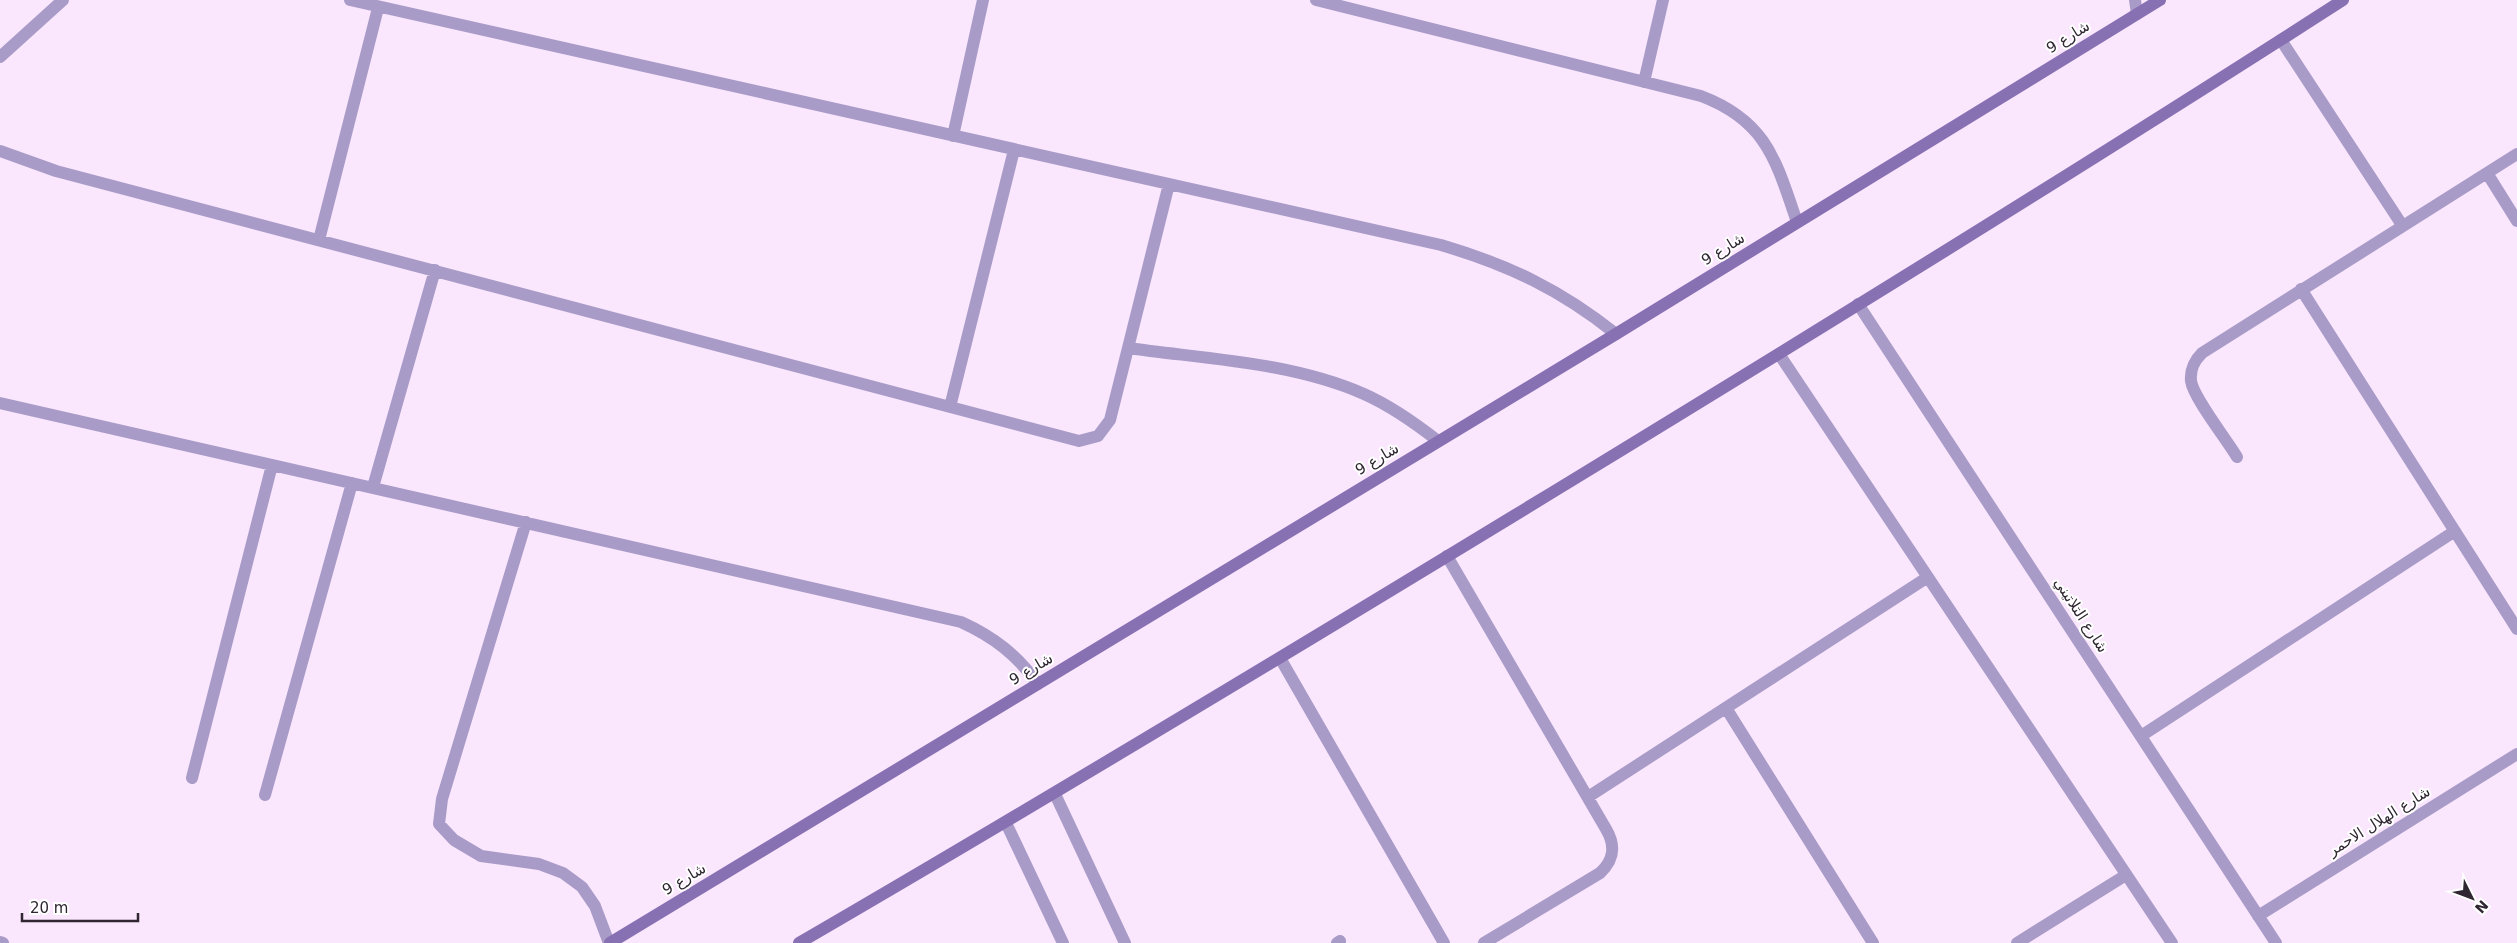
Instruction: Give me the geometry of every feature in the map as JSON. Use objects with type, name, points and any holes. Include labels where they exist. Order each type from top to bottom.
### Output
[{"type":"main road","name":"شارع 9","points":[[609,943],[1616,334],[2160,0]]},
{"type":"main road","points":[[799,943],[1006,824],[1779,354],[2343,0]]},
{"type":"street","points":[[0,57],[63,0]]},
{"type":"street","points":[[350,0],[378,8],[1169,184],[1479,256],[1551,288],[1584,309],[1616,334]]},
{"type":"street","points":[[952,136],[983,0]]},
{"type":"street","points":[[1316,0],[1701,96],[1721,104],[1740,115],[1768,146],[1777,165],[1797,222]]},
{"type":"street","points":[[1644,82],[1664,0]]},
{"type":"street","points":[[2135,0],[2137,14]]},
{"type":"street","points":[[319,240],[378,8]]},
{"type":"street","points":[[2281,40],[2402,226]]},
{"type":"street","points":[[950,407],[1014,150]]},
{"type":"street","points":[[0,152],[56,171],[1069,439],[1088,440],[1098,436],[1110,420],[1169,184]]},
{"type":"street","points":[[2237,457],[2193,390],[2191,370],[2195,360],[2210,346],[2517,154]]},
{"type":"street","points":[[2487,173],[2517,221]]},
{"type":"street","points":[[373,488],[434,270]]},
{"type":"street","points":[[2301,290],[2517,628]]},
{"type":"street","name":"شارع التلاتيني","points":[[1858,304],[2276,943]]},
{"type":"street","points":[[1128,348],[1283,370],[1324,379],[1364,394],[1402,414],[1438,440]]},
{"type":"street","points":[[1779,354],[2172,943]]},
{"type":"street","points":[[0,403],[961,622],[984,632],[1005,646],[1023,663],[1038,684]]},
{"type":"street","points":[[192,778],[272,465]]},
{"type":"street","points":[[265,795],[352,483]]},
{"type":"street","points":[[526,522],[442,799],[439,824],[454,840],[482,856],[539,864],[562,873],[582,887],[595,906],[609,943]]},
{"type":"street","points":[[2140,736],[2455,532]]},
{"type":"street","points":[[1448,556],[1611,838],[1613,848],[1607,866],[1600,873],[1484,943]]},
{"type":"street","points":[[1588,798],[1928,577]]},
{"type":"street","points":[[1280,658],[1444,943]]},
{"type":"street","points":[[1726,708],[1867,941]]},
{"type":"street","name":"شارع الهلال الاحمر","points":[[2258,916],[2517,754]]},
{"type":"street","points":[[1055,794],[1125,943]]},
{"type":"street","points":[[1006,824],[1063,943]]},
{"type":"street","points":[[2018,943],[2126,875]]}]
